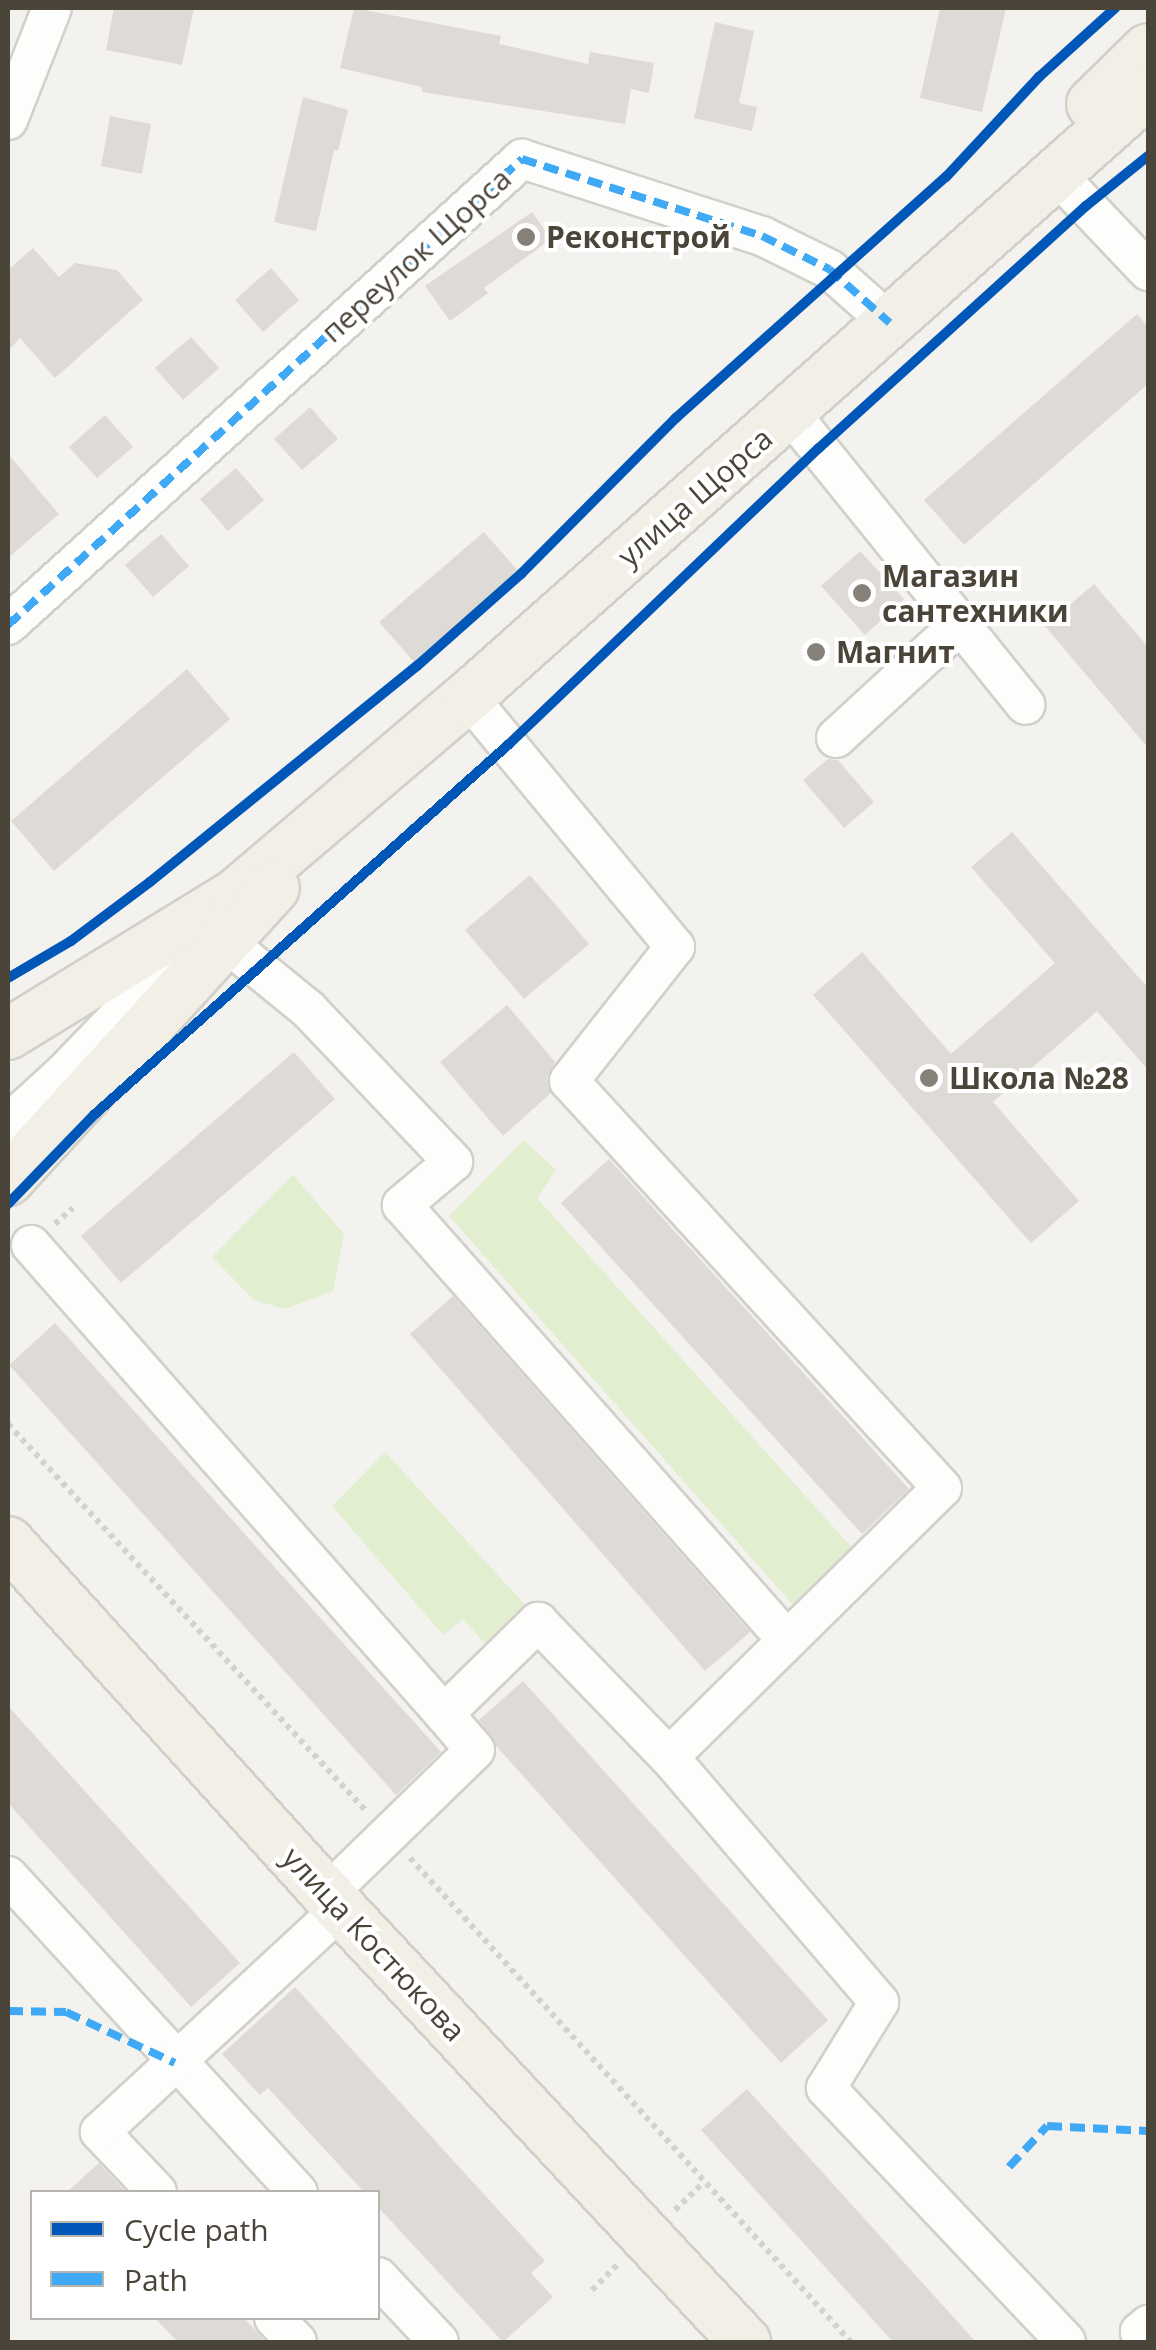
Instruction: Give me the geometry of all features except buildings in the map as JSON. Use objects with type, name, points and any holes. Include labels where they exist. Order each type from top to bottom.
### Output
[{"type":"main road","points":[[978,243],[1072,123],[1148,50]]},
{"type":"main road","name":"улица Щорса","points":[[8,1180],[231,919],[350,798],[790,413],[1148,92]]},
{"type":"main road","points":[[8,1034],[231,919]]},
{"type":"main road","name":"улица Костюкова","points":[[8,1542],[334,1902],[746,2342]]},
{"type":"street","points":[[8,120],[52,8]]},
{"type":"street","name":"переулок Щорса","points":[[8,625],[522,159],[762,236],[830,269],[890,324]]},
{"type":"street","points":[[1056,174],[1148,271]]},
{"type":"street","points":[[790,413],[1026,705]]},
{"type":"street","points":[[836,738],[960,623]]},
{"type":"street","points":[[468,697],[675,946],[569,1081],[942,1488],[668,1757]]},
{"type":"street","points":[[8,1124],[231,919],[308,1009],[454,1162],[402,1205],[786,1638]]},
{"type":"street","points":[[31,1245],[475,1750],[388,1834],[334,1902],[175,2063],[100,2132],[154,2190]]},
{"type":"street","points":[[444,1714],[538,1622],[668,1757],[879,2002],[826,2088],[1066,2342]]},
{"type":"street","points":[[8,1876],[175,2063],[296,2190]]},
{"type":"street","points":[[380,2279],[439,2342]]},
{"type":"street","points":[[276,2320],[297,2342]]},
{"type":"street","points":[[1144,2342],[1140,2332],[1148,2325]]},
{"type":"path","points":[[8,1424],[852,2342]]},
{"type":"path","points":[[592,2290],[624,2258]]},
{"type":"green space","points":[[524,1140],[556,1170],[537,1198],[854,1550],[795,1607],[449,1216]]},
{"type":"green space","points":[[293,1175],[344,1234],[333,1291],[285,1309],[254,1300],[212,1257]]},
{"type":"green space","points":[[385,1452],[529,1609],[489,1648],[463,1619],[443,1635],[332,1506]]},
{"type":"marked path","points":[[8,625],[522,159],[762,236],[829,269],[890,323]]},
{"type":"marked path","points":[[8,2011],[66,2012],[175,2063]]},
{"type":"marked path","points":[[1009,2167],[1047,2126],[1148,2131]]},
{"type":"cycle path","points":[[8,978],[71,941],[150,882],[417,666],[521,574],[676,418],[946,177],[1039,77],[1115,8]]},
{"type":"cycle path","points":[[8,1204],[95,1114],[508,745],[819,448],[1086,206],[1148,156]]},
{"type":"place","name":"Реконстрой","points":[[526,237]]},
{"type":"place","name":"Магазин сантехники","points":[[862,593]]},
{"type":"place","name":"Магнит","points":[[816,652]]},
{"type":"place","name":"Школа №28","points":[[929,1078]]}]
